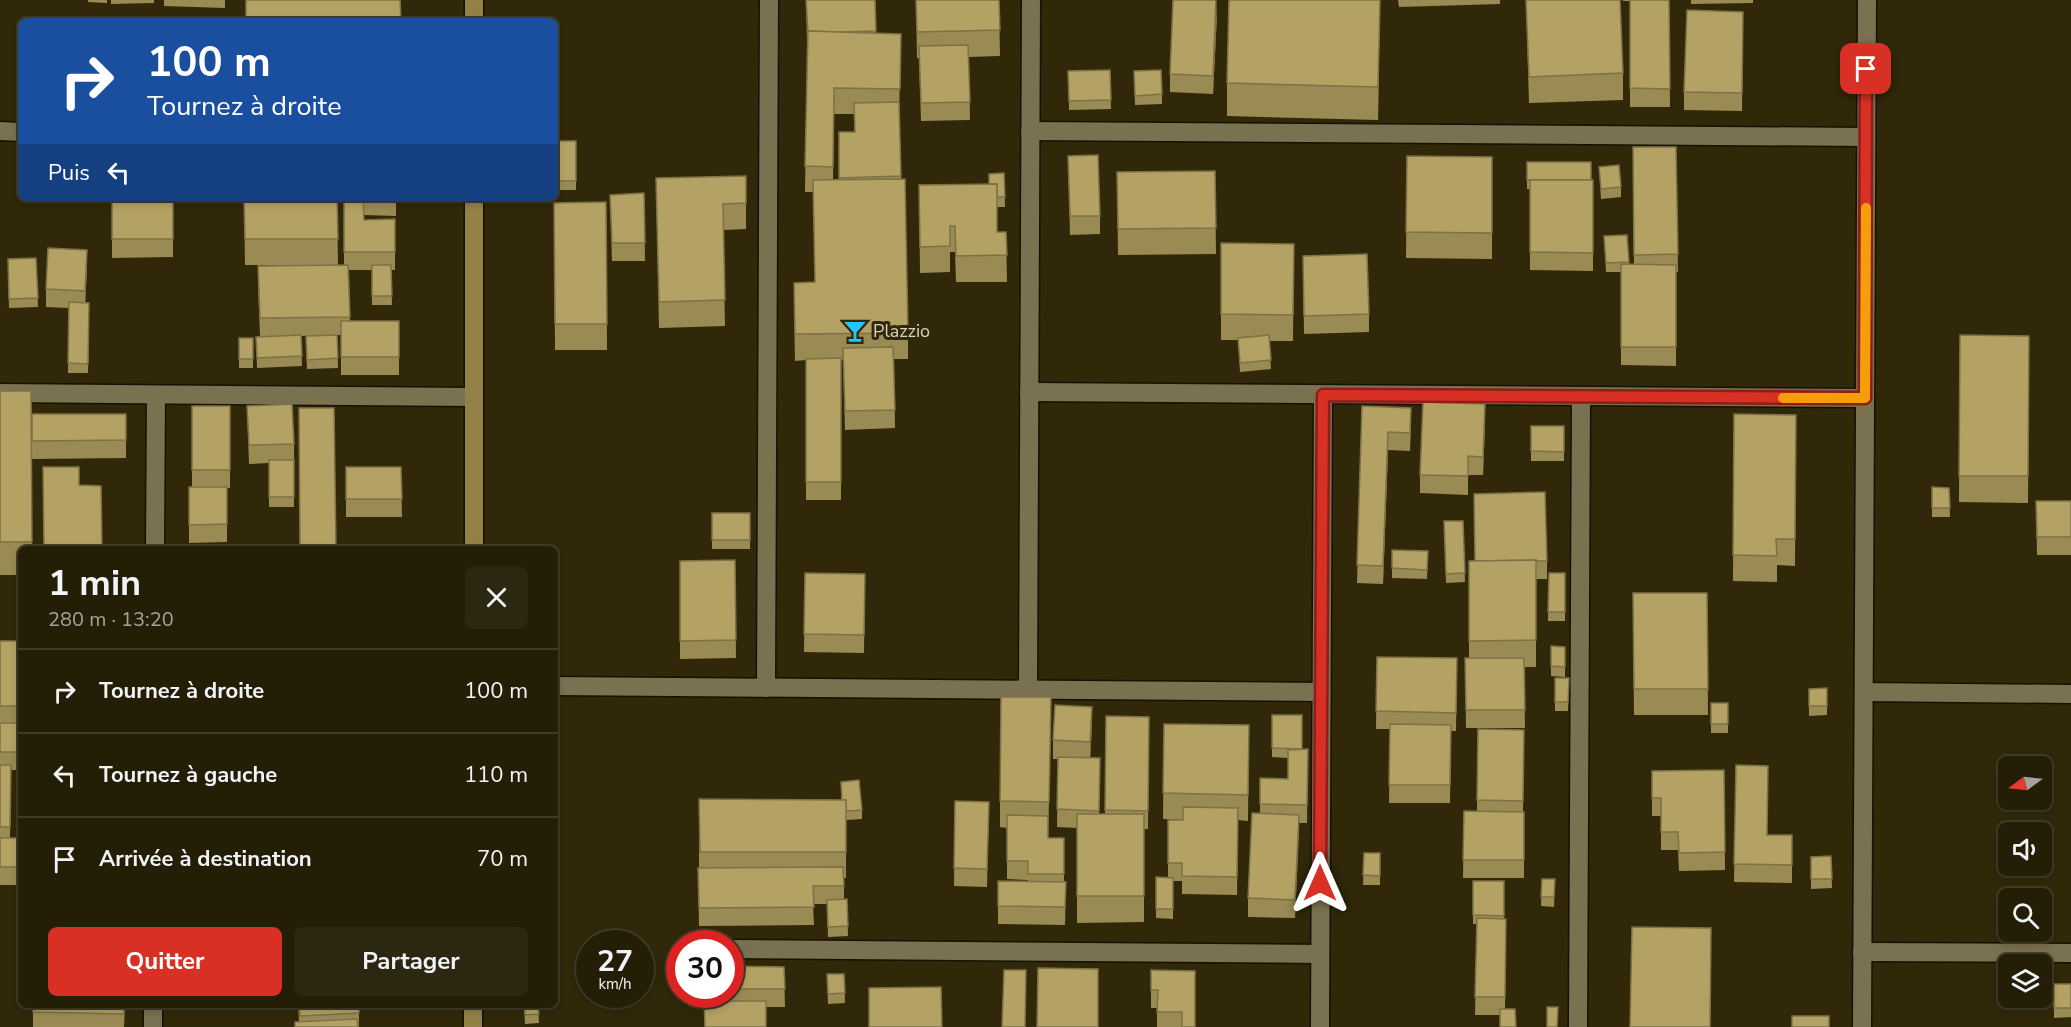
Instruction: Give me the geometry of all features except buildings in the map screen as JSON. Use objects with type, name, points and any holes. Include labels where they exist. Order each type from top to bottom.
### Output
[{"type":"main road","points":[[474,0],[474,18]]},
{"type":"main road","points":[[474,201],[474,546]]},
{"type":"main road","points":[[473,1008],[473,1027]]},
{"type":"street","points":[[766,688],[769,0]]},
{"type":"street","points":[[1028,690],[1031,0]]},
{"type":"street","points":[[1862,1027],[1867,0]]},
{"type":"street","points":[[0,131],[18,132]]},
{"type":"street","points":[[1030,131],[1866,137]]},
{"type":"street","points":[[1029,392],[1865,398]]},
{"type":"street","points":[[0,393],[474,397]]},
{"type":"street","points":[[155,546],[156,395]]},
{"type":"street","points":[[1320,1027],[1323,395]]},
{"type":"street","points":[[1578,1027],[1581,397]]},
{"type":"street","points":[[558,686],[1321,692]]},
{"type":"street","points":[[1863,692],[2071,694]]},
{"type":"street","points":[[744,950],[1320,954]]},
{"type":"street","points":[[1862,952],[2071,953]]},
{"type":"street","points":[[153,1008],[153,1027]]},
{"type":"slow traffic","points":[[1783,398],[1865,398],[1866,208]]},
{"type":"place","name":"Plazzio","points":[[855,331]]},
{"type":"route","points":[[1320,883],[1323,395],[1865,398],[1866,69]]}]
